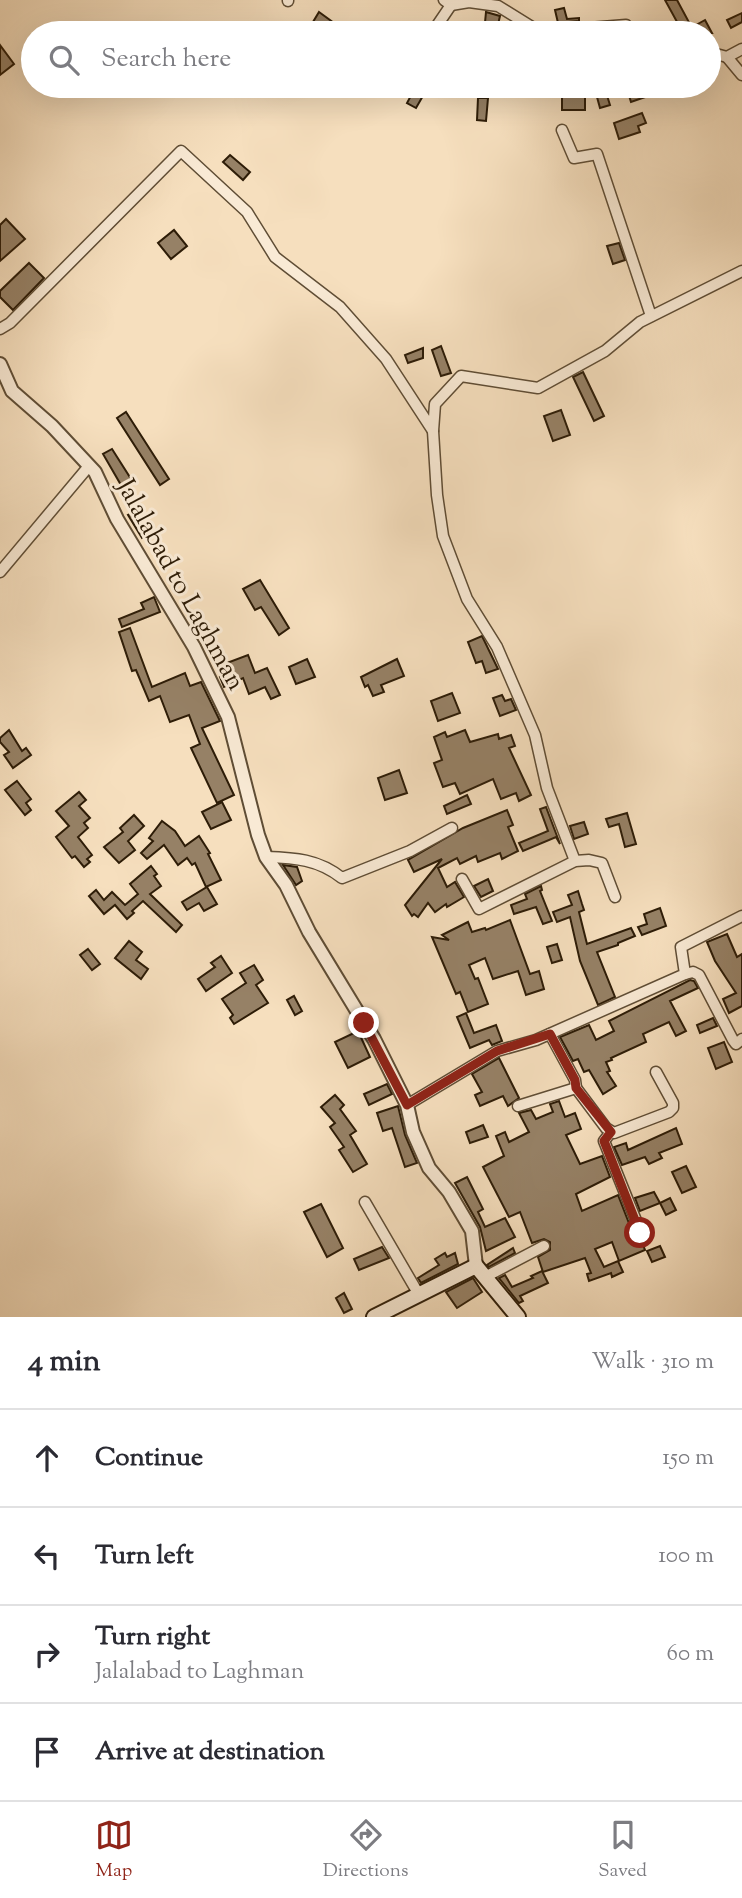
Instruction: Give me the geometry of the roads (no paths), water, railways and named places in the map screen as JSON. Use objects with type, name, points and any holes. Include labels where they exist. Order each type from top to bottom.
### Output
[{"type":"main road","points":[[374,1317],[418,1293],[480,1271],[518,1317]]},
{"type":"street","points":[[439,21],[450,2],[498,6],[522,21]]},
{"type":"street","points":[[727,57],[742,49]]},
{"type":"street","points":[[721,55],[727,57],[742,75]]},
{"type":"street","points":[[562,130],[574,158],[597,154],[651,316]]},
{"type":"street","points":[[0,330],[181,151],[247,212],[275,257],[340,307],[386,359],[433,431]]},
{"type":"street","points":[[575,861],[547,788],[536,735],[497,647],[467,599],[443,536],[433,431],[435,404],[461,376],[538,388],[606,351],[640,322],[742,271]]},
{"type":"street","name":"Jalalabad to Laghman","points":[[0,364],[12,391],[52,426],[95,472],[117,519],[194,647],[228,717],[266,857],[286,885],[309,932],[374,1039],[407,1105],[413,1132],[429,1168],[449,1192],[472,1231],[480,1271]]},
{"type":"street","points":[[0,572],[89,466]]},
{"type":"street","points":[[266,857],[296,858],[328,866],[342,878],[410,851],[452,828]]},
{"type":"street","points":[[462,879],[479,909],[575,861],[589,860],[602,863],[615,897]]},
{"type":"street","points":[[685,974],[681,947],[742,916]]},
{"type":"street","points":[[407,1105],[497,1051],[550,1034],[693,972],[699,975],[736,1044],[742,1039]]},
{"type":"street","points":[[550,1034],[575,1080],[576,1088],[611,1132]]},
{"type":"street","points":[[640,1233],[604,1141],[611,1132],[669,1112],[673,1108],[673,1103],[656,1072]]},
{"type":"street","points":[[518,1106],[576,1088]]},
{"type":"street","points":[[365,1202],[418,1293]]},
{"type":"street","points":[[480,1271],[544,1247]]}]
